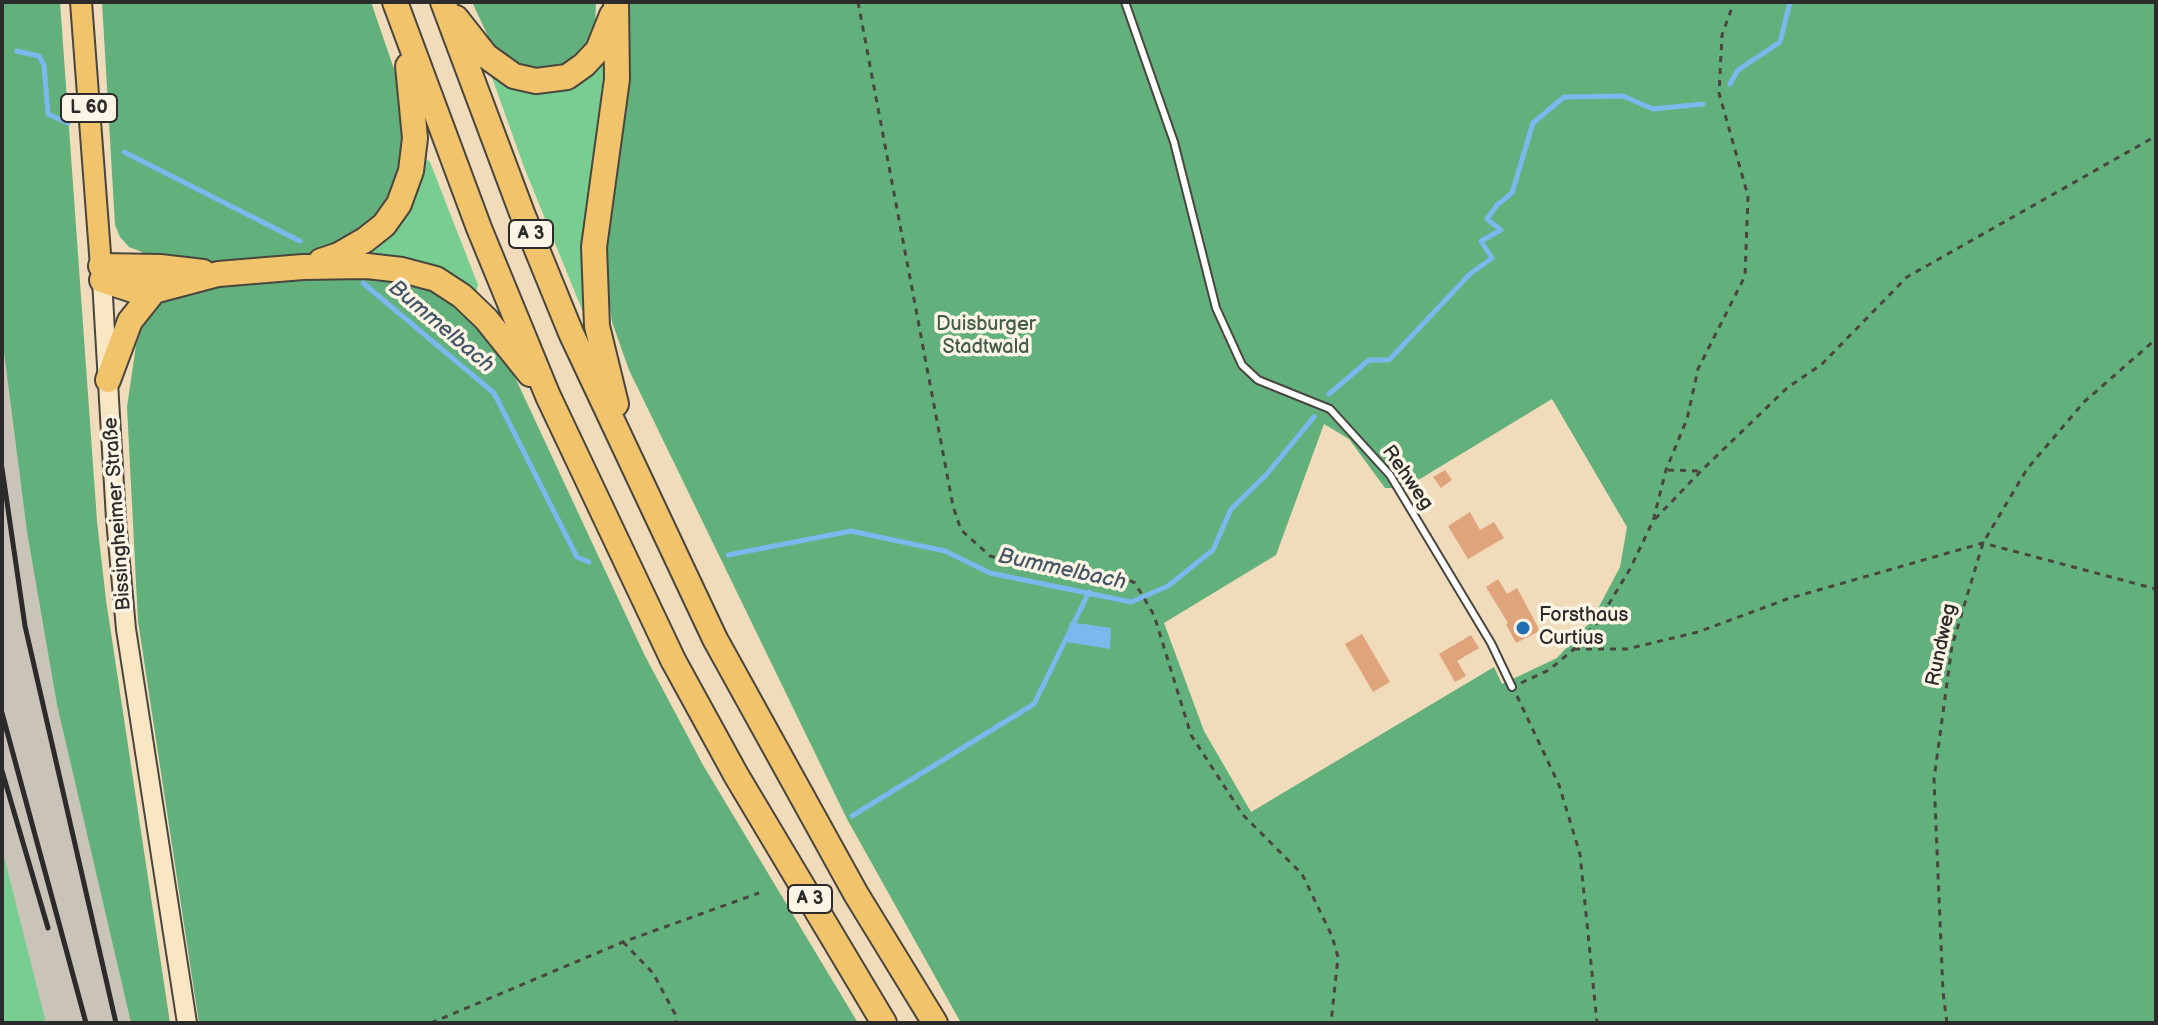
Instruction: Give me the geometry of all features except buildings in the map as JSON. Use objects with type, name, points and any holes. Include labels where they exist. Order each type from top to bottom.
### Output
[{"type":"highway","name":"A 3","points":[[395,2],[479,228],[548,396],[673,660],[736,775],[884,1023]]},
{"type":"highway","points":[[443,3],[486,56],[514,76],[536,81],[567,77],[584,65],[598,50],[616,4]]},
{"type":"highway","name":"A 3","points":[[443,3],[571,333],[715,639],[856,894],[935,1023]]},
{"type":"highway","points":[[616,4],[617,79],[594,247],[594,291],[597,326],[630,460]]},
{"type":"highway","points":[[303,267],[339,255],[365,240],[384,225],[399,204],[411,171],[415,138],[404,32]]},
{"type":"highway","points":[[102,273],[133,290],[154,291],[218,274],[303,267],[367,266],[402,270],[436,279],[462,296],[486,319],[548,396]]},
{"type":"highway","points":[[102,273],[160,267],[218,274]]},
{"type":"highway","points":[[108,380],[130,321],[154,291]]},
{"type":"main road","name":"Bissingheimer Straße","points":[[81,2],[126,629],[187,1023]]},
{"type":"lane","name":"Rehweg","points":[[1125,2],[1174,142],[1216,308],[1242,365],[1258,380],[1330,409],[1390,475],[1491,643],[1512,687]]},
{"type":"path","points":[[858,2],[953,506],[961,530],[990,556],[1051,572],[1094,573],[1121,577],[1135,583],[1154,615],[1191,735],[1243,815],[1302,874],[1332,936],[1338,957],[1331,1023]]},
{"type":"path","points":[[1597,1023],[1580,854],[1559,785],[1512,687],[1549,670],[1574,649],[1599,620],[1630,569],[1653,521],[1666,470],[1687,419],[1698,369],[1745,276],[1748,196],[1719,93],[1722,35],[1734,2]]},
{"type":"path","points":[[1653,521],[1787,388],[1822,364],[1907,277],[2156,136]]},
{"type":"path","name":"Rundweg","points":[[1947,1023],[1934,779],[1952,646],[1983,543],[2036,457],[2084,402],[2156,339]]},
{"type":"path","points":[[1666,470],[1701,471]]},
{"type":"path","points":[[1574,649],[1627,649],[1698,632],[1787,599],[1983,543],[2156,589]]},
{"type":"path","points":[[431,1023],[623,942],[759,893]]},
{"type":"path","points":[[623,942],[653,973],[675,1014],[676,1023]]},
{"type":"shaded area","points":[[2,337],[27,532],[57,705],[131,1023],[2,1023]]},
{"type":"green space","points":[[2,2],[60,2],[97,521],[106,600],[170,1023],[131,1023],[57,705],[27,532],[2,337]]},
{"type":"green space","points":[[102,2],[371,2],[407,107],[405,172],[376,224],[333,250],[304,257],[190,262],[142,259],[142,252],[129,247],[115,225]]},
{"type":"green space","points":[[472,2],[596,2],[595,27],[590,42],[579,58],[563,67],[541,70],[520,67],[494,49]]},
{"type":"green space","name":"Duisburger Stadtwald","points":[[627,2],[2156,2],[2156,1023],[961,1023],[847,819],[629,370],[612,322],[604,265]],"holes":[[[1552,399],[1627,527],[1620,567],[1592,620],[1557,658],[1502,684],[1494,667],[1251,812],[1204,731],[1164,623],[1276,555],[1324,424],[1349,439],[1385,488],[1405,488]]]},
{"type":"green space","points":[[606,55],[582,247],[587,311],[583,312],[524,167],[490,72]]},
{"type":"green space","points":[[426,159],[430,162],[478,285],[476,292],[362,257]]},
{"type":"green space","points":[[358,274],[434,287],[480,324],[513,373],[644,654],[703,765],[858,1023],[199,1023],[138,621],[127,407],[136,345],[143,326],[152,314],[146,310],[162,297],[184,289]]},
{"type":"green space","points":[[2,849],[46,1023],[2,1023]]},
{"type":"water","points":[[1070,622],[1111,628],[1110,649],[1067,642]]},
{"type":"waterway","name":"Bummelbach","points":[[1730,84],[1738,70],[1780,42],[1790,2]]},
{"type":"waterway","name":"Bummelbach","points":[[17,51],[39,56],[44,65],[48,114],[68,123]]},
{"type":"waterway","name":"Bummelbach","points":[[1329,394],[1369,360],[1389,360],[1470,274],[1492,258],[1481,241],[1501,230],[1487,219],[1497,205],[1512,193],[1533,123],[1564,97],[1623,96],[1653,109],[1703,104]]},
{"type":"waterway","name":"Bummelbach","points":[[124,152],[300,241]]},
{"type":"waterway","name":"Bummelbach","points":[[363,283],[494,393],[577,557],[589,562]]},
{"type":"waterway","name":"Bummelbach","points":[[728,555],[851,531],[945,551],[990,573],[1131,602],[1168,586],[1213,550],[1231,509],[1266,475],[1314,417]]},
{"type":"waterway","points":[[852,816],[1034,704],[1089,592]]},
{"type":"railway","points":[[2,468],[25,626],[116,1023]]},
{"type":"railway","points":[[2,713],[86,1023]]},
{"type":"railway","points":[[2,771],[48,928]]},
{"type":"place","name":"Forsthaus Curtius","points":[[1523,628]]}]
